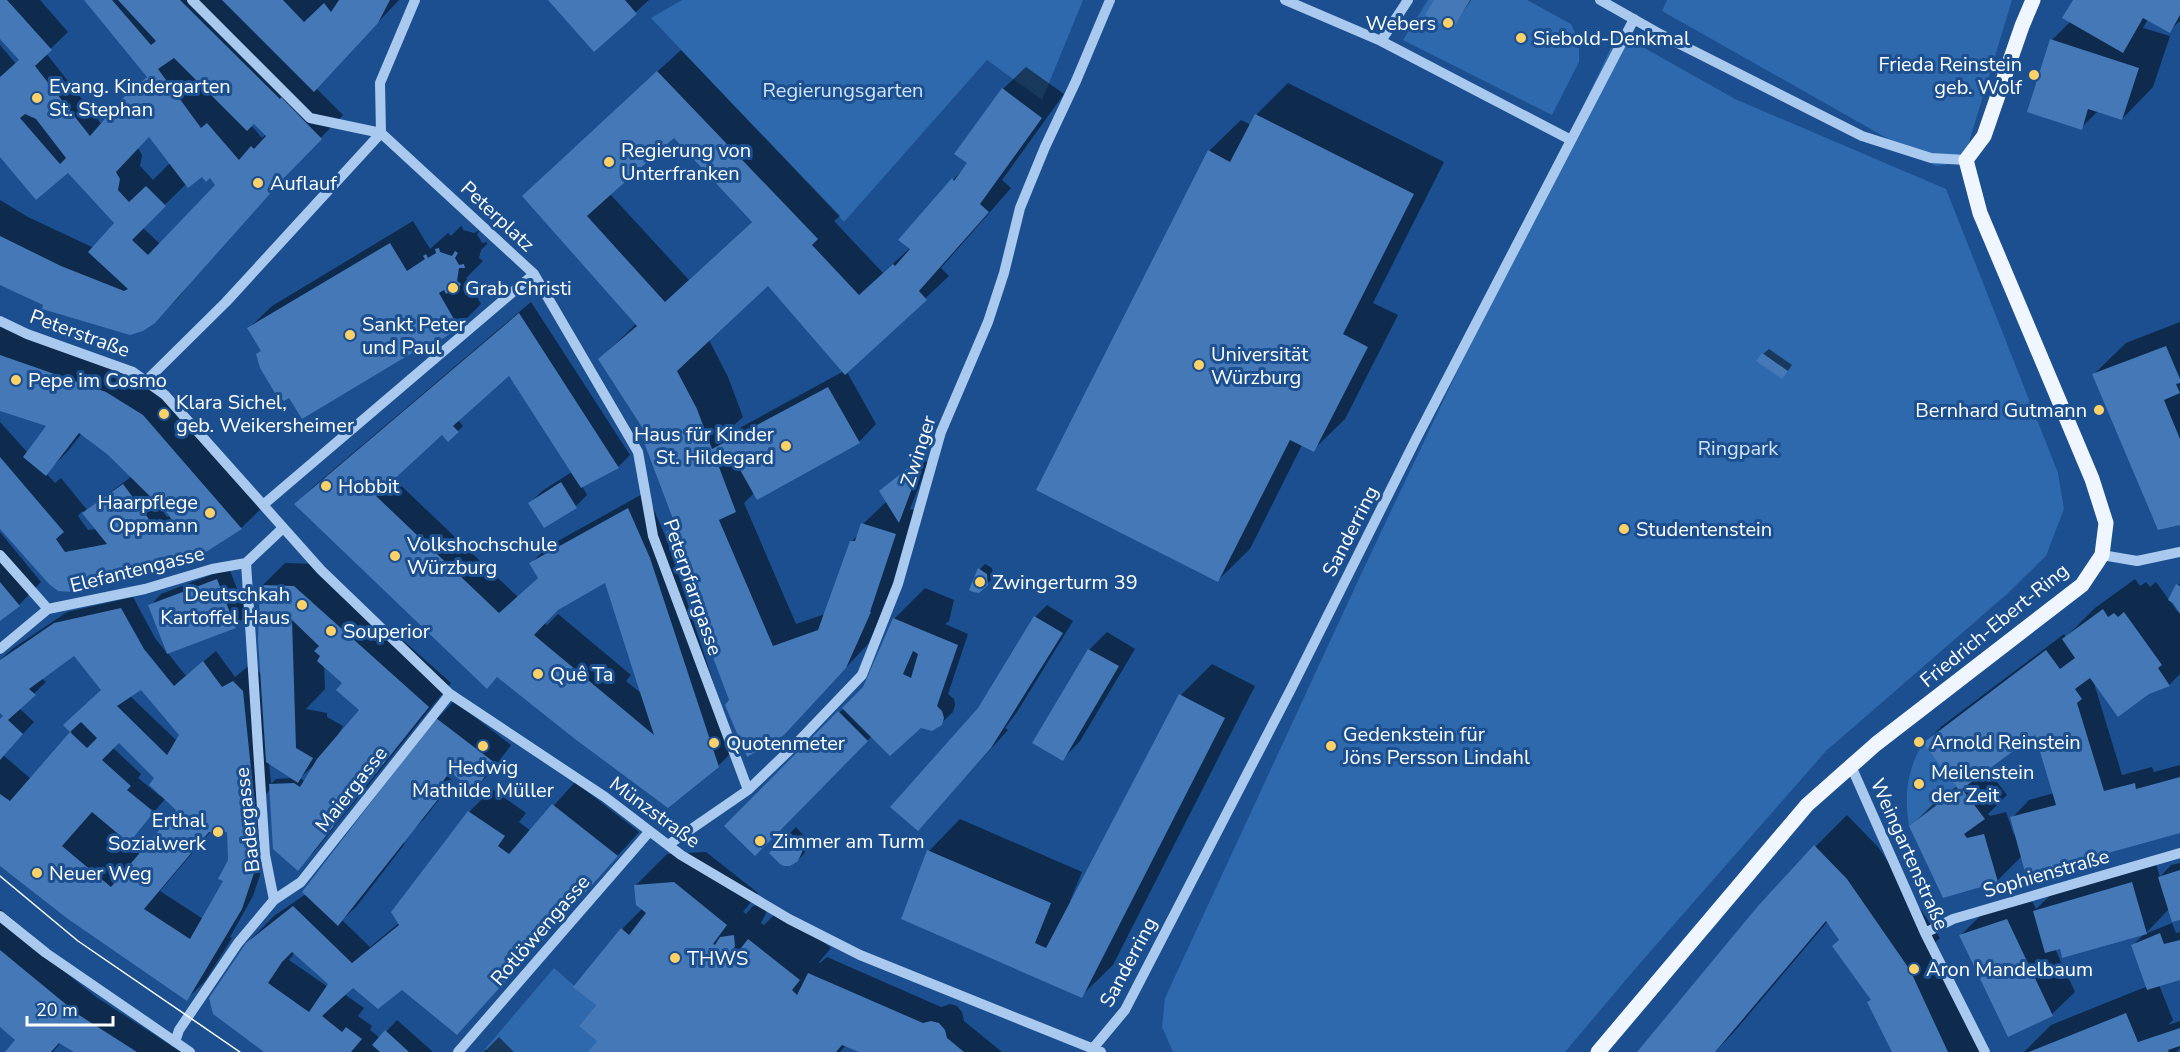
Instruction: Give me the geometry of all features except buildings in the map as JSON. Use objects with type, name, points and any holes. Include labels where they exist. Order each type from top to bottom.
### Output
[{"type":"main road","points":[[1965,160],[1984,136],[2033,0]]},
{"type":"main road","name":"Friedrich-Ebert-Ring","points":[[1598,1052],[1807,806],[1851,766],[2082,585],[2102,555],[2106,523],[2092,479],[1980,213],[1965,160]]},
{"type":"street","points":[[192,0],[310,118],[381,133]]},
{"type":"street","points":[[263,505],[165,396],[146,381],[226,302],[381,133],[380,83],[415,0]]},
{"type":"street","name":"Zwinger","points":[[668,845],[748,790],[862,675],[897,584],[941,432],[988,322],[1004,273],[1020,208],[1110,0]]},
{"type":"street","points":[[1285,0],[1380,41],[1571,140]]},
{"type":"street","points":[[1380,41],[1408,0]]},
{"type":"street","points":[[1600,0],[1660,34],[1862,136],[1931,158],[1965,160]]},
{"type":"street","name":"Sanderring","points":[[1094,1051],[1125,1010],[1634,20]]},
{"type":"street","name":"Peterplatz","points":[[263,505],[534,274],[381,133]]},
{"type":"street","name":"Peterpfarrgasse","points":[[534,274],[638,452],[653,536],[748,790]]},
{"type":"street","name":"Peterstraße","points":[[0,321],[27,334],[133,372],[146,381]]},
{"type":"street","name":"Münzstraße","points":[[263,505],[321,570],[450,694],[605,797],[668,845],[789,919],[860,955],[1094,1051]]},
{"type":"street","points":[[246,563],[283,528]]},
{"type":"street","points":[[2102,555],[2137,561],[2180,552]]},
{"type":"street","points":[[0,555],[48,609]]},
{"type":"street","name":"Elefantengasse","points":[[0,649],[48,609],[145,589],[212,569],[246,563]]},
{"type":"street","name":"Badergasse","points":[[246,563],[265,855],[274,900]]},
{"type":"street","name":"Maiergasse","points":[[274,900],[301,882],[450,694]]},
{"type":"street","name":"Weingartenstraße","points":[[1851,766],[1925,933],[1985,1052]]},
{"type":"street","name":"Rotlöwengasse","points":[[458,1052],[649,832]]},
{"type":"street","name":"Sophienstraße","points":[[1925,933],[1953,918],[2180,853]]},
{"type":"street","points":[[175,1042],[179,1030],[235,947],[274,900]]},
{"type":"street","points":[[0,916],[46,953],[190,1052]]},
{"type":"green space","name":"Regierungsgarten","points":[[682,0],[1083,0],[1042,100],[987,60],[844,222],[651,18]]},
{"type":"green space","points":[[1428,0],[1527,0],[1571,24],[1579,41],[1579,62],[1552,115],[1403,40]]},
{"type":"green space","points":[[1667,0],[2012,0],[1963,162],[1936,166],[1662,11]]},
{"type":"green space","name":"Ringpark","points":[[1618,33],[1735,99],[1946,189],[2058,473],[2064,509],[2046,556],[2007,594],[1826,751],[1565,1052],[1173,1052],[1162,1027],[1165,998],[1363,570]]},
{"type":"green space","points":[[1923,743],[1958,789],[1909,826],[1908,783],[1913,763]]},
{"type":"green space","points":[[554,968],[596,1005],[579,1026],[624,1052],[488,1052],[485,1049]]},
{"type":"tram line","points":[[0,876],[78,941],[240,1052]]},
{"type":"place","name":"Webers","points":[[1448,23]]},
{"type":"place","name":"Siebold-Denkmal","points":[[1521,38]]},
{"type":"place","name":"Frieda Reinstein geb. Wolf","points":[[2034,75]]},
{"type":"place","name":"Evang. Kindergarten St. Stephan","points":[[37,98]]},
{"type":"place","name":"Regierung von Unterfranken","points":[[609,162]]},
{"type":"place","name":"Auflauf","points":[[258,183]]},
{"type":"place","name":"Grab Christi","points":[[453,288]]},
{"type":"place","name":"Sankt Peter und Paul","points":[[350,335]]},
{"type":"place","name":"Universität Würzburg","points":[[1199,365]]},
{"type":"place","name":"Pepe im Cosmo","points":[[16,380]]},
{"type":"place","name":"Bernhard Gutmann","points":[[2099,410]]},
{"type":"place","name":"Klara Sichel, geb. Weikersheimer","points":[[164,414]]},
{"type":"place","name":"Haus für Kinder St. Hildegard","points":[[786,446]]},
{"type":"place","name":"Hobbit","points":[[326,486]]},
{"type":"place","name":"Haarpflege Oppmann","points":[[210,513]]},
{"type":"place","name":"Studentenstein","points":[[1624,529]]},
{"type":"place","name":"Volkshochschule Würzburg","points":[[395,556]]},
{"type":"place","name":"Zwingerturm 39","points":[[980,582]]},
{"type":"place","name":"Deutschkah Kartoffel Haus","points":[[302,605]]},
{"type":"place","name":"Souperior","points":[[331,631]]},
{"type":"place","name":"Quê Ta","points":[[538,674]]},
{"type":"place","name":"Arnold Reinstein","points":[[1919,742]]},
{"type":"place","name":"Quotenmeter","points":[[714,743]]},
{"type":"place","name":"Hedwig Mathilde Müller","points":[[483,746]]},
{"type":"place","name":"Gedenkstein für Jöns Persson Lindahl","points":[[1331,746]]},
{"type":"place","name":"Meilenstein der Zeit","points":[[1919,784]]},
{"type":"place","name":"Erthal Sozialwerk","points":[[218,832]]},
{"type":"place","name":"Zimmer am Turm","points":[[760,841]]},
{"type":"place","name":"Neuer Weg","points":[[37,873]]},
{"type":"place","name":"THWS","points":[[675,958]]},
{"type":"place","name":"Aron Mandelbaum","points":[[1914,969]]}]
